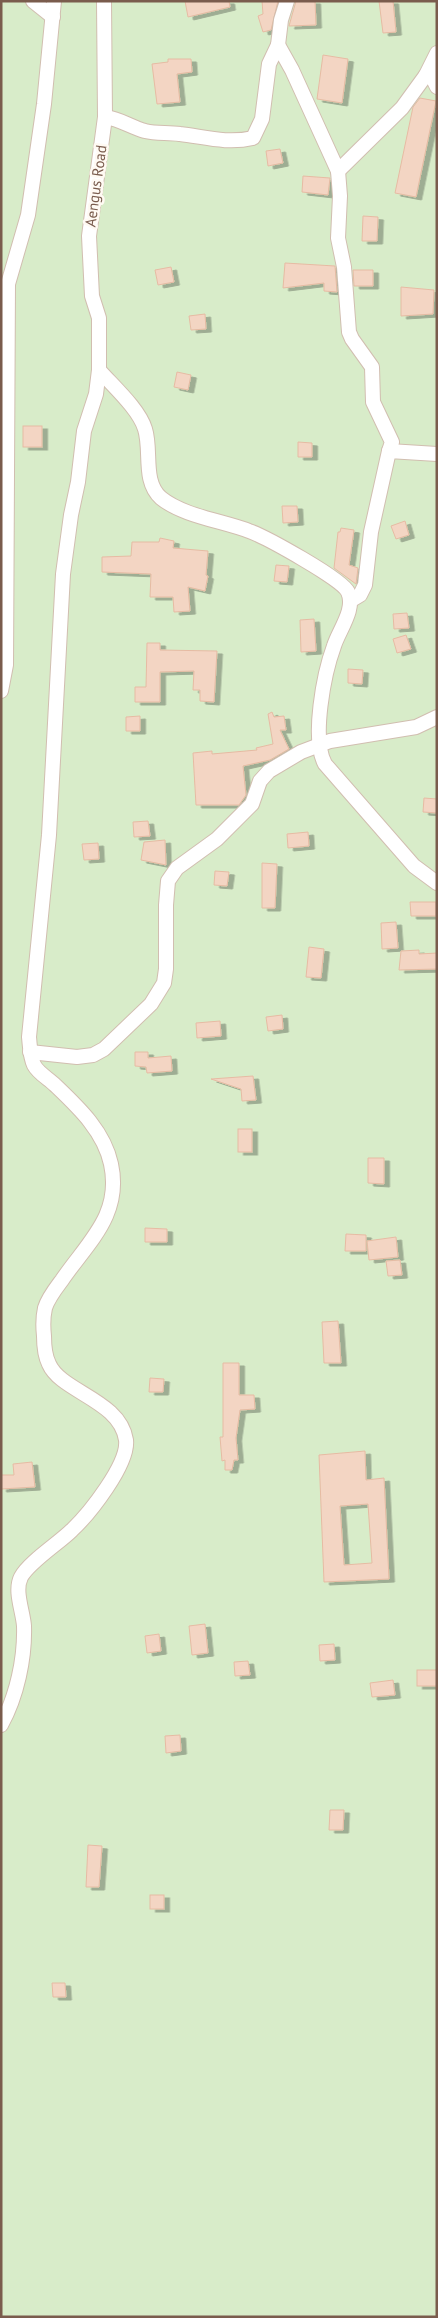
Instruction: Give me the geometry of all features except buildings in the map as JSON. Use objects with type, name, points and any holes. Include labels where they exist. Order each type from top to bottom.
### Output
[{"type":"street","points":[[33,1],[53,17]]},
{"type":"street","points":[[1,692],[4,666],[8,284],[28,215],[44,104],[54,1]]},
{"type":"street","name":"Aengus Road","points":[[30,1052],[29,1037],[49,835],[63,574],[84,431],[96,394],[99,370],[99,318],[92,296],[89,236],[105,118],[104,1]]},
{"type":"street","points":[[105,118],[115,118],[135,128],[153,133],[180,134],[231,141],[253,138],[262,119],[269,64],[278,45],[281,20],[287,1]]},
{"type":"street","points":[[278,45],[292,70],[338,172],[340,196],[338,238],[344,267],[349,332],[372,367],[373,402],[392,442],[371,532],[365,585],[360,595],[350,600]]},
{"type":"street","points":[[338,172],[402,108],[426,75],[437,53]]},
{"type":"street","points":[[426,75],[432,77],[437,87]]},
{"type":"street","points":[[99,370],[129,403],[145,428],[151,483],[160,497],[180,508],[251,531],[329,575],[344,586],[350,600],[345,620],[333,646],[326,678],[320,714],[319,746],[321,756],[325,764],[414,866],[437,883]]},
{"type":"street","points":[[389,451],[437,454]]},
{"type":"street","points":[[1,1725],[11,1707],[21,1657],[24,1626],[19,1589],[20,1578],[28,1568],[74,1528],[111,1480],[126,1452],[126,1440],[121,1426],[98,1402],[59,1377],[49,1366],[44,1346],[46,1306],[68,1271],[101,1229],[110,1209],[113,1188],[111,1164],[105,1146],[85,1114],[35,1067],[30,1052],[77,1057],[93,1055],[104,1049],[151,1004],[164,983],[168,881],[177,868],[217,839],[252,804],[260,781],[268,771],[301,752],[330,741],[416,727],[437,717]]},
{"type":"green space","points":[[1,1],[437,1],[437,2317],[1,2317]]}]
